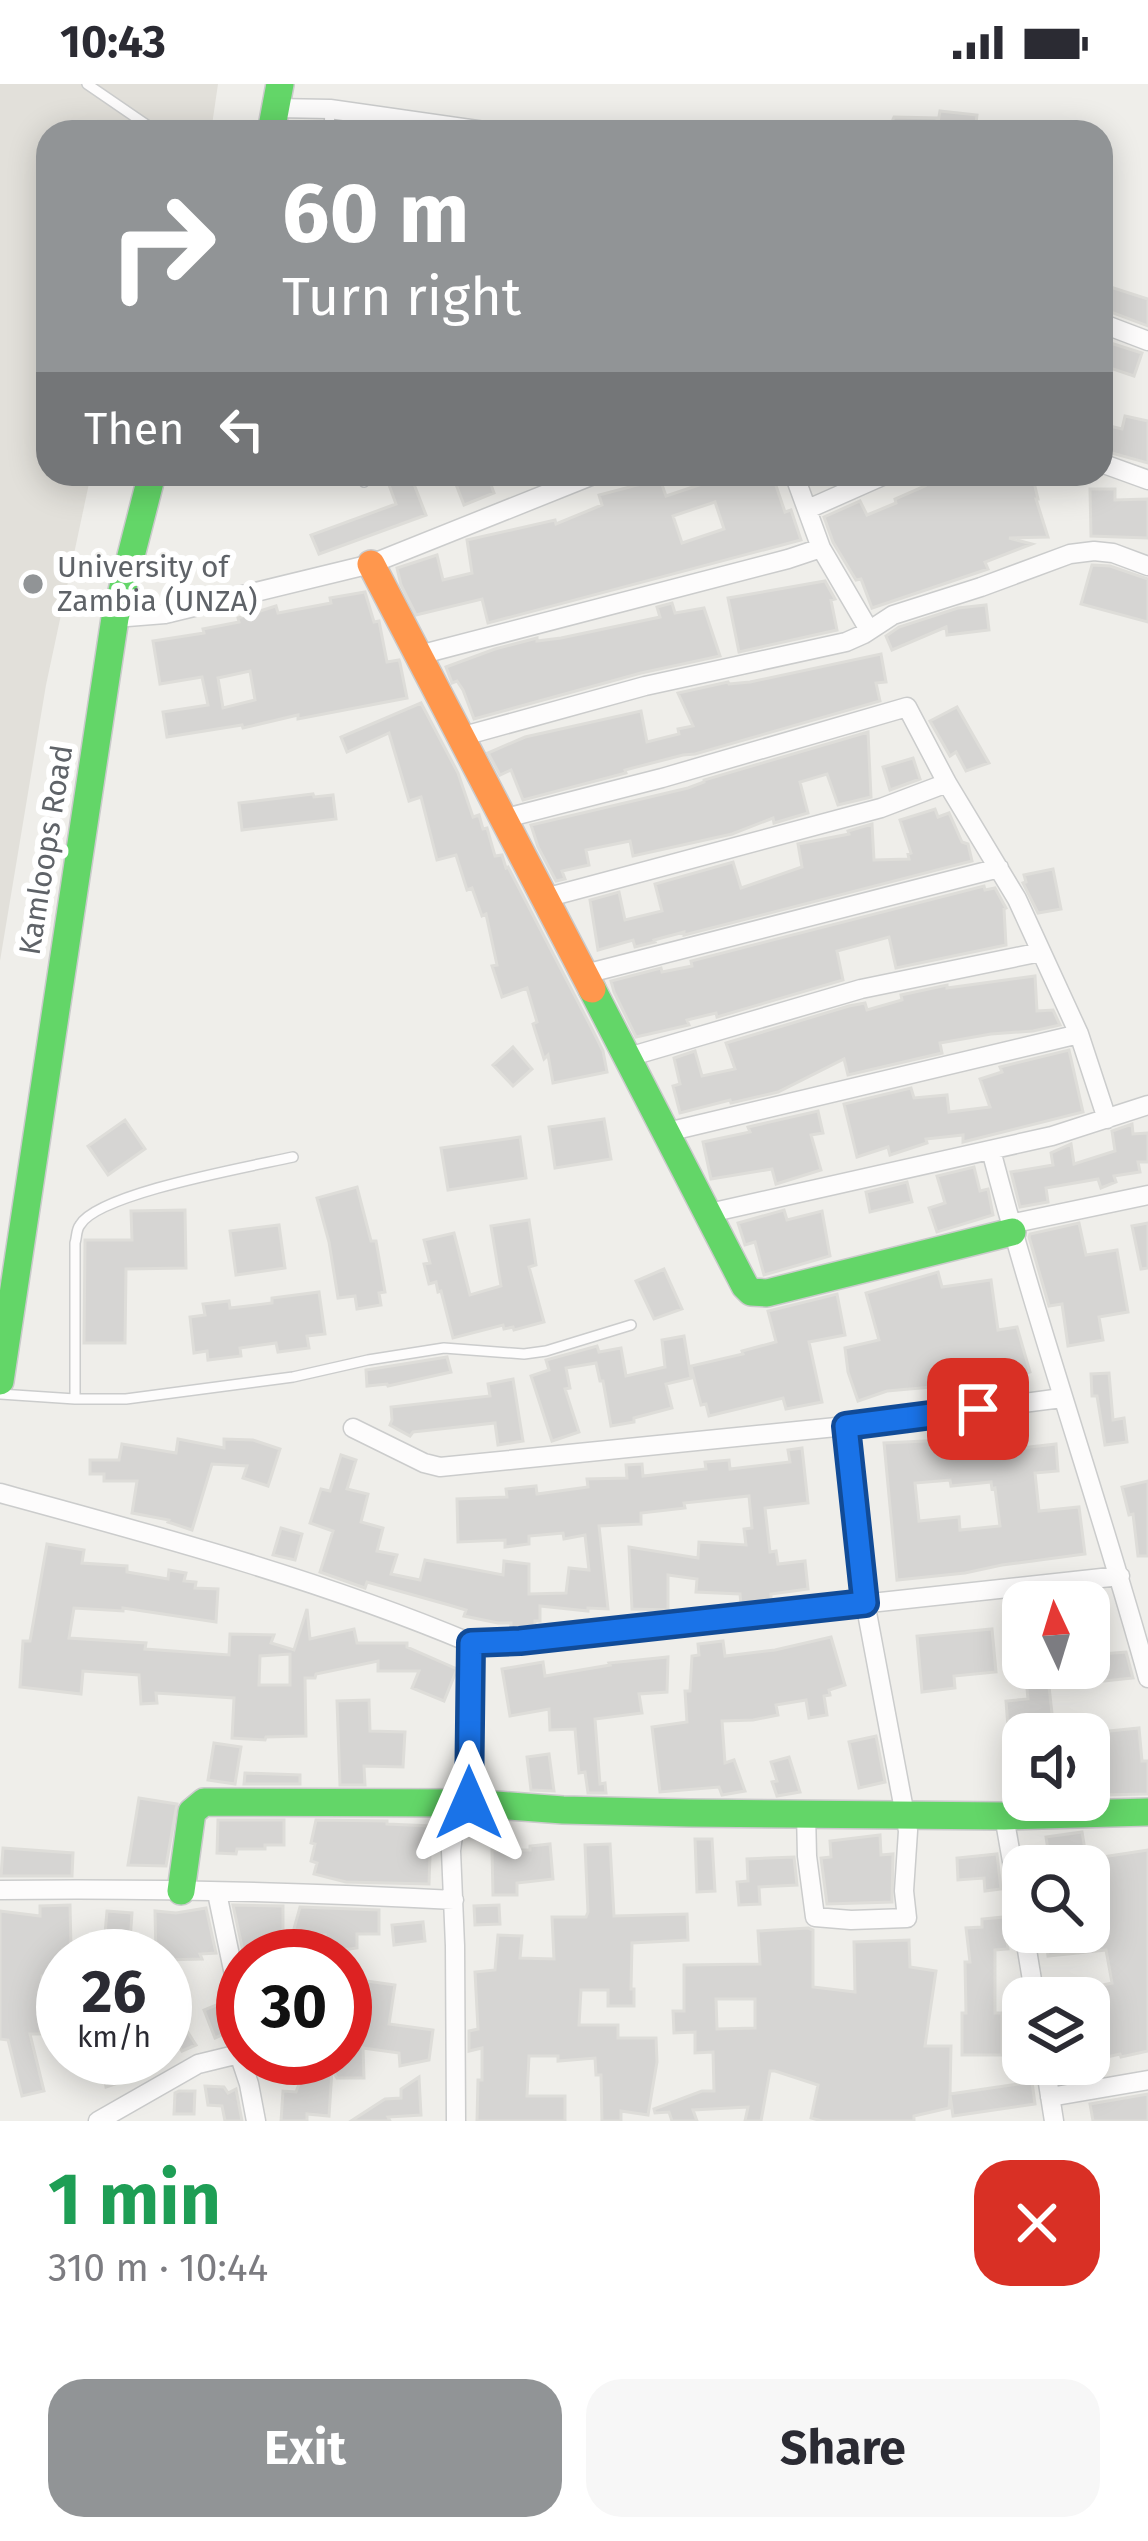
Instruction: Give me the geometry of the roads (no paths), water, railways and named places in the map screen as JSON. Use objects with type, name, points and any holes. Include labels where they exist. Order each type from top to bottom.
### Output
[{"type":"street","points":[[275,108],[330,109],[407,120]]},
{"type":"street","points":[[1113,328],[1148,341]]},
{"type":"street","points":[[1113,467],[1148,480]]},
{"type":"street","name":"Kamloops Road","points":[[0,1381],[6,1313],[115,618],[149,486]]},
{"type":"street","points":[[115,618],[165,614],[370,565],[566,486]]},
{"type":"street","points":[[799,486],[821,548],[869,630]]},
{"type":"street","points":[[808,509],[860,486]]},
{"type":"street","points":[[415,656],[821,548]]},
{"type":"street","points":[[460,737],[645,686],[845,642],[893,615],[1070,554],[1094,550],[1148,566]]},
{"type":"street","points":[[370,565],[663,1133],[751,1292],[1148,1196]]},
{"type":"street","points":[[502,819],[907,707],[1018,899],[1079,1034],[1107,1119]]},
{"type":"street","points":[[545,898],[880,808],[947,783]]},
{"type":"street","points":[[585,974],[999,868]]},
{"type":"street","points":[[625,1058],[860,989],[1041,952]]},
{"type":"street","points":[[663,1133],[1079,1034]]},
{"type":"street","points":[[706,1214],[1052,1136],[1148,1105]]},
{"type":"street","points":[[991,1150],[1148,1678]]},
{"type":"street","points":[[353,1428],[440,1467],[846,1426],[1062,1398]]},
{"type":"street","points":[[806,1814],[815,1917],[908,1918],[906,1814],[865,1603],[846,1426]]},
{"type":"street","points":[[0,1493],[271,1572],[471,1643],[1120,1576]]},
{"type":"street","points":[[456,2121],[451,1874],[454,1827],[469,1803],[471,1643]]},
{"type":"street","points":[[181,1892],[192,1812],[204,1802],[469,1803],[562,1810],[1002,1816]]},
{"type":"street","points":[[1110,1813],[1148,1812]]},
{"type":"street","points":[[0,1890],[314,1893],[454,1900]]},
{"type":"street","points":[[217,1893],[224,1929]]},
{"type":"street","points":[[98,2121],[198,2064],[216,2059]]},
{"type":"street","points":[[1050,2097],[1148,2080]]},
{"type":"street","points":[[249,2085],[256,2121]]},
{"type":"street","points":[[1048,2085],[1054,2121]]},
{"type":"lane","points":[[87,84],[140,120]]},
{"type":"lane","points":[[330,109],[330,120]]},
{"type":"lane","points":[[75,1399],[75,1243],[80,1224],[116,1201],[293,1157]]},
{"type":"lane","points":[[0,1394],[126,1399],[231,1387],[444,1348],[524,1354],[546,1351],[631,1325]]},
{"type":"place","name":"University of Zambia (UNZA)","points":[[33,584]]}]
